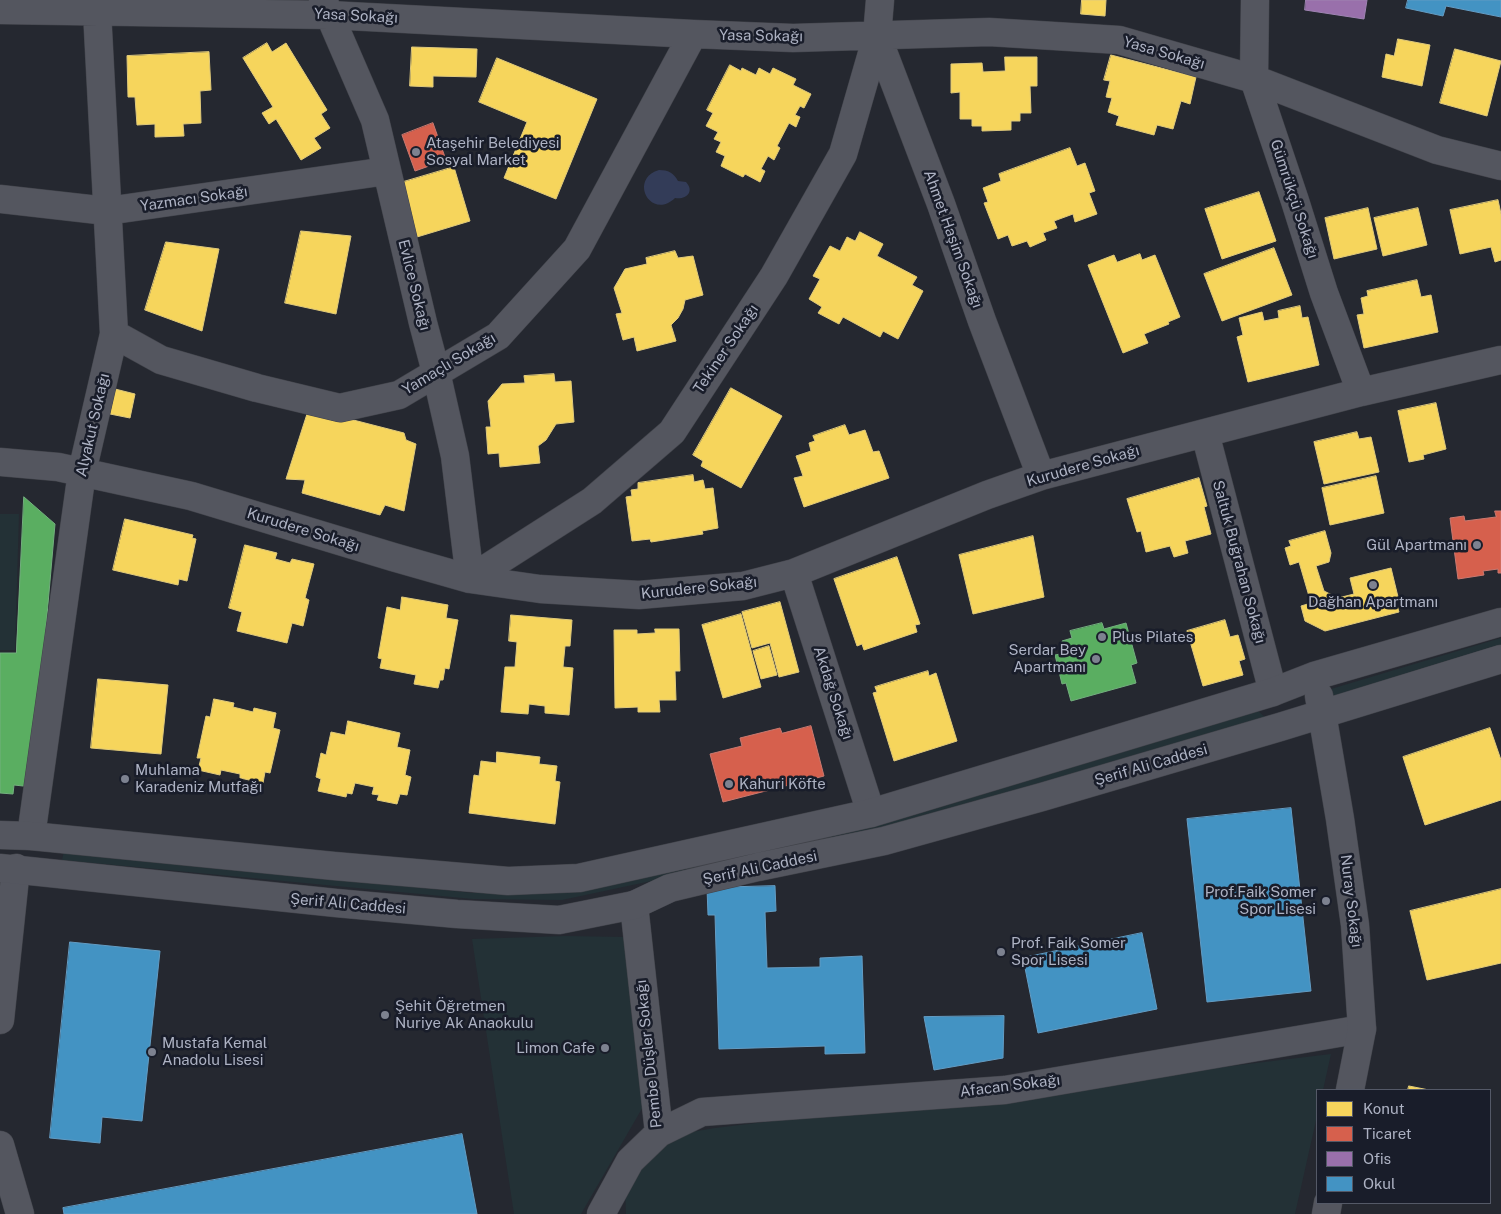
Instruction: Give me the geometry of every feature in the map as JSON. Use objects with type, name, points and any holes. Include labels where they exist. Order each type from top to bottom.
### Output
[{"type":"street","name":"Ahmet Haşim Sokağı","points":[[880,0],[878,36],[1041,476]]},
{"type":"street","name":"Gümrükçü Sokağı","points":[[1255,0],[1254,79],[1324,293],[1361,392]]},
{"type":"street","name":"Yasa Sokağı","points":[[0,10],[89,7],[326,7],[693,34],[793,38],[989,32],[1118,40],[1254,79],[1437,150],[1501,166]]},
{"type":"street","name":"Alyakut Sokağı","points":[[8,868],[32,836],[82,472],[114,334],[107,211],[89,7]]},
{"type":"street","name":"Evlice Sokağı","points":[[326,7],[375,120],[422,324],[436,372],[455,456],[470,579]]},
{"type":"street","name":"Yamaçlı Sokağı","points":[[114,334],[162,360],[257,388],[340,408],[399,395],[498,336],[577,249],[693,34]]},
{"type":"street","name":"Tekiner Sokağı","points":[[470,579],[592,501],[672,432],[774,276],[843,154],[878,36]]},
{"type":"street","name":"Yazmacı Sokağı","points":[[0,199],[107,211],[387,171]]},
{"type":"street","name":"Kurudere Sokağı","points":[[0,462],[58,467],[191,496],[470,579],[540,589],[639,595],[743,586],[794,573],[987,495],[1041,476],[1361,392],[1501,360]]},
{"type":"street","name":"Saltuk Buğrahan Sokağı","points":[[1205,433],[1273,692],[1280,727]]},
{"type":"street","name":"Akdağ Sokağı","points":[[794,573],[871,813]]},
{"type":"street","name":"Şerif Ali Caddesi","points":[[0,835],[32,836],[508,881],[579,878],[871,813],[1273,692],[1314,676],[1501,622]]},
{"type":"street","name":"Şerif Ali Caddesi","points":[[8,868],[336,903],[457,914],[559,920],[634,905],[670,888],[758,867],[884,841],[1280,727],[1501,659]]},
{"type":"street","name":"Nuray Sokağı","points":[[1314,676],[1340,819],[1355,925],[1362,1029],[1350,1089]]},
{"type":"street","points":[[0,1020],[8,868]]},
{"type":"street","name":"Pembe Düşler Sokağı","points":[[601,1214],[630,1161],[659,1133],[634,905]]},
{"type":"street","name":"Afacan Sokağı","points":[[659,1133],[702,1112],[1005,1090],[1362,1029]]},
{"type":"street","points":[[0,1145],[20,1214]]},
{"type":"shaded area","points":[[0,514],[19,514],[15,650],[0,650]]},
{"type":"shaded area","points":[[1501,638],[1501,647],[1334,697],[1331,689]]},
{"type":"shaded area","points":[[1258,711],[1266,718],[886,831],[562,900],[473,899],[62,860],[64,851],[473,893],[563,893],[900,819]]},
{"type":"shaded area","points":[[566,936],[625,937],[644,1105],[581,1214],[514,1214],[472,939]]},
{"type":"shaded area","points":[[1331,1054],[1323,1089],[1316,1089],[1316,1120],[1295,1214],[626,1214],[625,1188],[668,1136],[715,1128]]},
{"type":"water","points":[[659,170],[668,171],[678,181],[686,182],[690,189],[688,195],[683,198],[675,198],[666,204],[658,205],[651,202],[646,196],[644,189],[645,181],[650,175]]},
{"type":"building: Konut","points":[[1082,0],[1106,0],[1105,16],[1081,14]]},
{"type":"building: Konut","points":[[1398,39],[1430,45],[1422,86],[1382,77],[1386,54],[1394,56]]},
{"type":"building: Konut","points":[[267,43],[272,52],[286,43],[327,110],[321,114],[330,128],[314,138],[321,148],[301,160],[276,119],[269,124],[262,113],[273,107],[243,58]]},
{"type":"building: Konut","points":[[412,47],[477,49],[476,77],[433,76],[433,87],[410,86]]},
{"type":"building: Konut","points":[[1455,49],[1501,61],[1487,116],[1440,103]]},
{"type":"building: Konut","points":[[209,52],[211,90],[200,91],[201,123],[183,124],[184,136],[155,137],[155,124],[137,125],[135,97],[128,97],[127,56]]},
{"type":"building: Konut","points":[[1111,55],[1196,77],[1190,104],[1181,101],[1173,129],[1157,125],[1154,135],[1116,125],[1119,116],[1108,112],[1112,98],[1106,97],[1110,81],[1104,80]]},
{"type":"building: Konut","points":[[1005,57],[1037,57],[1037,86],[1030,86],[1031,113],[1020,113],[1020,121],[1011,121],[1011,130],[982,131],[982,126],[972,126],[972,119],[960,119],[960,92],[951,93],[951,64],[982,63],[983,72],[1005,71]]},
{"type":"building: Konut","points":[[497,58],[597,99],[556,199],[504,178],[527,122],[479,102]]},
{"type":"building: Konut","points":[[730,65],[741,71],[742,68],[756,75],[759,68],[770,74],[773,68],[796,79],[793,85],[811,94],[804,108],[800,106],[795,115],[800,117],[796,127],[789,123],[777,146],[780,148],[774,160],[768,156],[761,169],[765,171],[760,182],[745,174],[743,177],[721,166],[725,156],[716,152],[721,142],[714,139],[718,132],[706,126],[713,113],[707,110]]},
{"type":"building: Konut","points":[[1070,148],[1077,166],[1085,163],[1095,191],[1089,193],[1097,214],[1075,222],[1073,214],[1054,221],[1057,228],[1043,233],[1046,240],[1030,247],[1027,241],[1012,246],[1008,235],[998,239],[984,203],[988,202],[983,188],[1001,181],[999,174]]},
{"type":"building: Konut","points":[[454,167],[470,221],[417,237],[400,183]]},
{"type":"building: Konut","points":[[1259,192],[1276,241],[1222,259],[1205,209]]},
{"type":"building: Konut","points":[[1498,200],[1501,214],[1501,260],[1495,262],[1491,247],[1460,254],[1450,210]]},
{"type":"building: Konut","points":[[1368,208],[1377,249],[1334,259],[1325,218]]},
{"type":"building: Konut","points":[[1418,208],[1427,245],[1383,256],[1374,218]]},
{"type":"building: Konut","points":[[301,231],[351,236],[336,314],[285,303]]},
{"type":"building: Konut","points":[[860,232],[883,244],[877,256],[917,277],[912,285],[923,291],[898,339],[883,331],[880,337],[843,317],[839,324],[818,313],[822,307],[809,299],[820,279],[813,276],[830,246],[840,251],[847,237],[855,241]]},
{"type":"building: Konut","points":[[166,242],[219,249],[202,331],[145,310]]},
{"type":"building: Konut","points":[[1274,248],[1292,295],[1222,321],[1204,274]]},
{"type":"building: Konut","points":[[675,251],[678,258],[693,256],[703,295],[685,300],[678,318],[671,325],[676,341],[637,351],[634,337],[623,340],[616,314],[622,313],[614,288],[625,269],[647,264],[646,258]]},
{"type":"building: Konut","points":[[1140,254],[1142,260],[1155,255],[1180,317],[1168,322],[1169,324],[1144,334],[1148,343],[1123,353],[1088,265],[1114,255],[1117,262]]},
{"type":"building: Konut","points":[[1417,280],[1421,297],[1431,295],[1438,332],[1364,348],[1357,315],[1364,314],[1361,298],[1368,296],[1367,291]]},
{"type":"building: Konut","points":[[1300,306],[1302,318],[1308,317],[1319,365],[1248,382],[1237,337],[1243,335],[1239,318],[1262,312],[1264,321],[1279,318],[1278,311]]},
{"type":"building: Konut","points":[[554,374],[555,382],[571,381],[574,422],[556,424],[546,440],[538,446],[540,463],[500,467],[499,453],[488,454],[486,427],[491,427],[488,401],[502,384],[525,383],[524,376]]},
{"type":"building: Konut","points":[[731,388],[782,416],[741,488],[701,466],[703,461],[693,455]]},
{"type":"building: Konut","points":[[115,389],[135,394],[130,418],[110,414]]},
{"type":"building: Konut","points":[[1436,403],[1446,449],[1423,455],[1424,459],[1409,462],[1398,411]]},
{"type":"building: Konut","points":[[326,413],[404,433],[406,440],[416,444],[404,511],[385,505],[380,515],[302,493],[305,480],[286,479],[307,414]]},
{"type":"building: Konut","points":[[845,425],[849,435],[865,430],[873,452],[879,451],[889,478],[804,507],[794,478],[803,476],[796,456],[811,451],[809,443],[815,441],[813,436]]},
{"type":"building: Konut","points":[[1357,432],[1359,439],[1371,437],[1379,472],[1324,484],[1314,442]]},
{"type":"building: Konut","points":[[693,475],[694,482],[703,480],[705,489],[713,488],[718,528],[702,531],[703,534],[651,542],[650,539],[632,541],[626,497],[632,496],[631,490],[638,489],[638,483]]},
{"type":"building: Konut","points":[[1376,476],[1384,513],[1330,525],[1322,488]]},
{"type":"building: Konut","points":[[1199,478],[1207,506],[1204,507],[1211,534],[1185,541],[1188,553],[1174,557],[1170,546],[1146,552],[1141,531],[1137,532],[1127,499]]},
{"type":"building: Konut","points":[[125,519],[193,535],[192,538],[196,539],[187,581],[179,579],[178,585],[113,570]]},
{"type":"building: Konut","name":"Dağhan Apartmanı","points":[[1325,531],[1331,553],[1329,562],[1316,566],[1324,591],[1338,598],[1354,594],[1350,578],[1391,568],[1399,601],[1396,602],[1399,612],[1325,631],[1305,621],[1301,606],[1311,603],[1299,562],[1290,565],[1285,548],[1291,546],[1289,541]]},
{"type":"building: Konut","points":[[1033,536],[1044,597],[973,614],[959,555]]},
{"type":"building: Konut","points":[[245,545],[277,553],[275,559],[290,563],[292,559],[314,564],[305,598],[309,600],[303,626],[292,623],[287,643],[237,631],[242,612],[229,608]]},
{"type":"building: Konut","points":[[897,557],[920,624],[915,625],[917,632],[864,650],[862,644],[857,646],[834,579]]},
{"type":"building: Konut","points":[[402,597],[448,605],[446,618],[458,620],[449,669],[445,668],[443,680],[440,680],[438,688],[414,684],[416,675],[380,668],[382,659],[378,658],[387,607],[400,610]]},
{"type":"building: Konut","points":[[780,602],[799,672],[779,677],[770,643],[752,648],[742,612]]},
{"type":"building: Konut","points":[[741,614],[761,687],[723,698],[702,625]]},
{"type":"building: Konut","points":[[511,615],[572,620],[570,646],[565,646],[563,667],[573,668],[569,715],[545,713],[545,706],[529,704],[528,714],[501,712],[505,667],[515,667],[517,642],[509,641]]},
{"type":"building: Konut","points":[[1225,620],[1230,637],[1238,635],[1245,659],[1239,661],[1243,675],[1203,686],[1187,631]]},
{"type":"building: Konut","points":[[655,629],[679,629],[680,671],[675,671],[676,700],[659,700],[660,712],[638,712],[638,707],[615,708],[614,630],[637,630],[637,634],[655,633]]},
{"type":"building: Konut","points":[[769,646],[777,675],[761,679],[753,651]]},
{"type":"building: Konut","points":[[928,671],[929,676],[936,673],[957,741],[894,761],[873,693],[877,692],[875,687]]},
{"type":"building: Konut","points":[[98,679],[168,685],[161,754],[91,748]]},
{"type":"building: Konut","points":[[214,699],[234,703],[233,707],[253,712],[254,708],[276,713],[273,728],[280,730],[270,773],[265,772],[263,783],[240,778],[240,774],[221,770],[220,775],[198,770],[201,758],[197,758],[206,716],[210,717]]},
{"type":"building: Konut","points":[[348,721],[400,733],[397,747],[410,750],[405,775],[411,777],[407,795],[400,794],[397,804],[377,800],[379,795],[372,794],[374,787],[355,783],[352,794],[347,793],[346,797],[318,791],[321,779],[316,777],[321,753],[326,755],[331,732],[345,735]]},
{"type":"building: Konut","points":[[1490,728],[1501,760],[1501,800],[1425,825],[1403,757]]},
{"type":"building: Konut","points":[[497,752],[540,757],[539,764],[557,766],[555,781],[560,782],[555,824],[469,813],[474,775],[479,776],[481,761],[496,763]]},
{"type":"building: Konut","points":[[1501,889],[1501,963],[1427,980],[1410,911]]},
{"type":"building: Konut","points":[[1409,1086],[1424,1089],[1408,1089]]},
{"type":"building: Ticaret","points":[[433,123],[446,160],[415,171],[402,135]]},
{"type":"building: Ticaret","name":"Gül Apartmanı","points":[[1495,511],[1501,511],[1501,573],[1498,573],[1498,569],[1483,571],[1484,575],[1458,579],[1450,518],[1464,516],[1465,521],[1496,517]]},
{"type":"building: Ticaret","points":[[811,726],[824,776],[723,802],[710,754],[742,746],[740,738],[780,728],[782,733]]},
{"type":"building: Ofis","points":[[1306,0],[1367,0],[1364,19],[1305,10]]},
{"type":"building: Okul","points":[[1408,0],[1501,0],[1501,17],[1446,6],[1443,16],[1406,8]]},
{"type":"building: Okul","points":[[1291,808],[1311,991],[1207,1002],[1187,819]]},
{"type":"building: Okul","points":[[775,886],[776,911],[765,912],[767,968],[820,967],[820,958],[862,956],[865,1053],[825,1054],[825,1046],[719,1049],[715,915],[708,915],[707,888]]},
{"type":"building: Okul","points":[[1142,933],[1157,1009],[1038,1033],[1023,958]]},
{"type":"building: Okul","points":[[70,942],[160,951],[142,1121],[102,1117],[100,1143],[50,1138]]},
{"type":"building: Okul","points":[[1004,1016],[1003,1058],[934,1070],[924,1017]]},
{"type":"building: Okul","points":[[462,1134],[477,1214],[64,1214],[63,1208]]},
{"type":"building: Kamu","points":[[24,497],[55,524],[32,787],[14,785],[13,794],[0,793],[0,653],[16,653]]},
{"type":"building: Kamu","name":"Serdar Bey Apartmanı","points":[[1102,623],[1104,629],[1126,623],[1137,663],[1131,665],[1136,683],[1071,701],[1066,683],[1062,684],[1055,655],[1065,653],[1062,641],[1072,638],[1070,631]]},
{"type":"place","name":"Ataşehir Belediyesi Sosyal Market","points":[[416,152]]},
{"type":"place","name":"Gül Apartmanı","points":[[1477,545]]},
{"type":"place","name":"Dağhan Apartmanı","points":[[1373,585]]},
{"type":"place","name":"Plus Pilates","points":[[1102,637]]},
{"type":"place","name":"Serdar Bey Apartmanı","points":[[1096,659]]},
{"type":"place","name":"Muhlama Karadeniz Mutfağı","points":[[125,779]]},
{"type":"place","name":"Kahuri Köfte","points":[[729,784]]},
{"type":"place","name":"Prof.Faik Somer Spor Lisesi","points":[[1326,901]]},
{"type":"place","name":"Prof. Faik Somer Spor Lisesi","points":[[1001,952]]},
{"type":"place","name":"Şehit Öğretmen Nuriye Ak Anaokulu","points":[[385,1015]]},
{"type":"place","name":"Limon Cafe","points":[[605,1048]]},
{"type":"place","name":"Mustafa Kemal Anadolu Lisesi","points":[[152,1052]]}]
